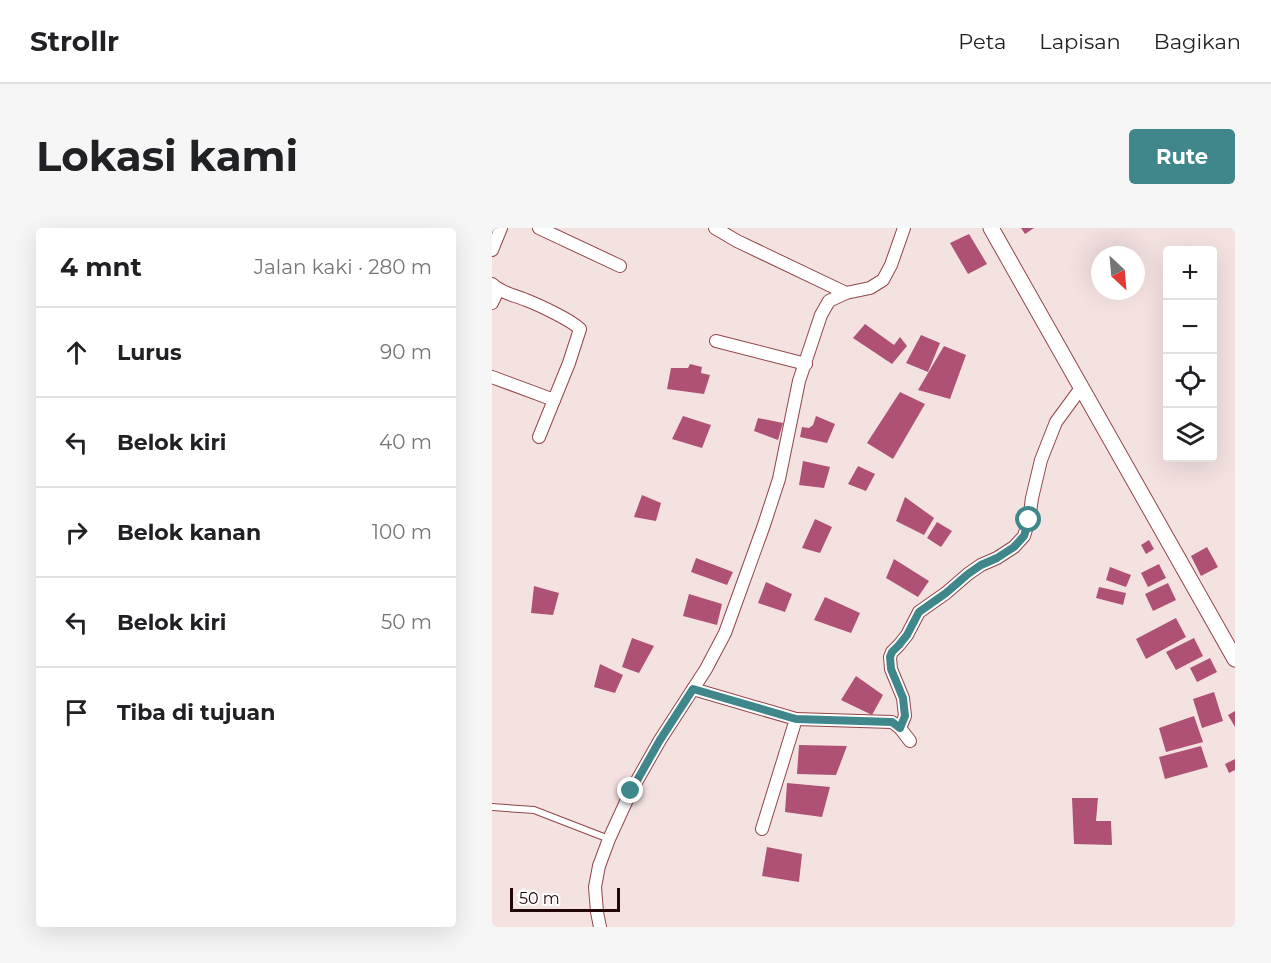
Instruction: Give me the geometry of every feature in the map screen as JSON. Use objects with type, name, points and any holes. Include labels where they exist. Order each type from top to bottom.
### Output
[{"type":"street","points":[[492,250],[501,228]]},
{"type":"street","points":[[539,228],[620,266]]},
{"type":"street","points":[[715,228],[846,294]]},
{"type":"street","points":[[600,927],[595,887],[599,866],[631,791],[725,633],[779,479],[800,381],[821,315],[829,301],[870,288],[883,280],[891,265],[904,228]]},
{"type":"street","points":[[991,228],[1235,659]]},
{"type":"street","points":[[492,303],[495,287],[567,320],[580,329],[539,437]]},
{"type":"street","points":[[716,341],[806,364]]},
{"type":"street","points":[[492,377],[554,400]]},
{"type":"street","points":[[900,728],[905,716],[903,698],[891,669],[892,652],[907,635],[919,612],[981,565],[1014,547],[1024,536],[1041,460],[1056,422],[1081,388]]},
{"type":"street","points":[[693,689],[796,719],[892,722],[910,741]]},
{"type":"street","points":[[762,829],[796,719]]},
{"type":"lane","points":[[492,807],[534,810],[609,839]]},
{"type":"building","points":[[1021,228],[1034,228],[1025,234]]},
{"type":"building","points":[[969,234],[987,264],[968,274],[950,243]]},
{"type":"building","points":[[865,324],[894,345],[900,337],[907,346],[892,364],[853,338]]},
{"type":"building","points":[[921,335],[940,343],[928,372],[906,363]]},
{"type":"building","points":[[944,346],[966,355],[950,399],[918,390]]},
{"type":"building","points":[[690,364],[702,367],[701,373],[710,375],[704,394],[667,389],[671,368],[688,368]]},
{"type":"building","points":[[900,392],[925,404],[893,459],[867,443]]},
{"type":"building","points":[[683,416],[711,425],[702,448],[672,439]]},
{"type":"building","points":[[816,416],[835,424],[827,443],[800,437],[802,427],[809,428],[813,425]]},
{"type":"building","points":[[758,418],[783,423],[778,440],[754,431]]},
{"type":"building","points":[[803,461],[830,467],[824,488],[799,485]]},
{"type":"building","points":[[858,466],[875,474],[866,491],[848,484]]},
{"type":"building","points":[[642,495],[661,503],[656,521],[634,517]]},
{"type":"building","points":[[905,497],[934,518],[924,535],[896,521]]},
{"type":"building","points":[[815,519],[832,527],[820,553],[802,548]]},
{"type":"building","points":[[937,522],[952,531],[941,547],[927,538]]},
{"type":"building","points":[[1149,540],[1154,549],[1146,554],[1141,545]]},
{"type":"building","points":[[1207,547],[1218,567],[1201,576],[1191,556]]},
{"type":"building","points":[[696,558],[733,572],[727,585],[691,572]]},
{"type":"building","points":[[894,559],[929,581],[918,597],[886,578]]},
{"type":"building","points":[[1159,564],[1166,578],[1148,587],[1141,573]]},
{"type":"building","points":[[1110,567],[1131,575],[1126,587],[1106,580]]},
{"type":"building","points":[[766,582],[792,594],[785,612],[758,603]]},
{"type":"building","points":[[1168,583],[1176,600],[1153,611],[1145,594]]},
{"type":"building","points":[[534,586],[559,593],[553,615],[531,613]]},
{"type":"building","points":[[1099,587],[1126,593],[1123,605],[1096,598]]},
{"type":"building","points":[[689,594],[722,604],[717,625],[683,616]]},
{"type":"building","points":[[825,597],[860,613],[851,633],[814,620]]},
{"type":"building","points":[[1176,618],[1186,637],[1146,659],[1136,639]]},
{"type":"building","points":[[632,638],[654,646],[639,673],[622,667]]},
{"type":"building","points":[[1194,638],[1203,656],[1176,670],[1166,652]]},
{"type":"building","points":[[1210,658],[1217,672],[1197,682],[1190,668]]},
{"type":"building","points":[[600,664],[623,675],[615,693],[594,687]]},
{"type":"building","points":[[856,676],[883,695],[872,715],[841,700]]},
{"type":"building","points":[[1214,692],[1223,721],[1202,728],[1193,699]]},
{"type":"building","points":[[1235,711],[1235,727],[1228,715]]},
{"type":"building","points":[[1194,716],[1203,742],[1166,752],[1159,728]]},
{"type":"building","points":[[799,745],[847,746],[836,775],[797,774]]},
{"type":"building","points":[[1201,746],[1208,767],[1165,779],[1159,757]]},
{"type":"building","points":[[1235,759],[1235,770],[1229,773],[1225,764]]},
{"type":"building","points":[[787,783],[830,787],[822,817],[785,812]]},
{"type":"building","points":[[1072,798],[1098,798],[1096,821],[1111,821],[1112,845],[1074,844]]},
{"type":"building","points":[[767,847],[802,854],[799,882],[762,876]]},
{"type":"route","points":[[631,791],[693,689],[796,719],[892,722],[900,728],[905,716],[903,698],[891,669],[892,652],[907,635],[914,620],[924,607],[981,565],[1014,547],[1024,536],[1029,520]]}]
